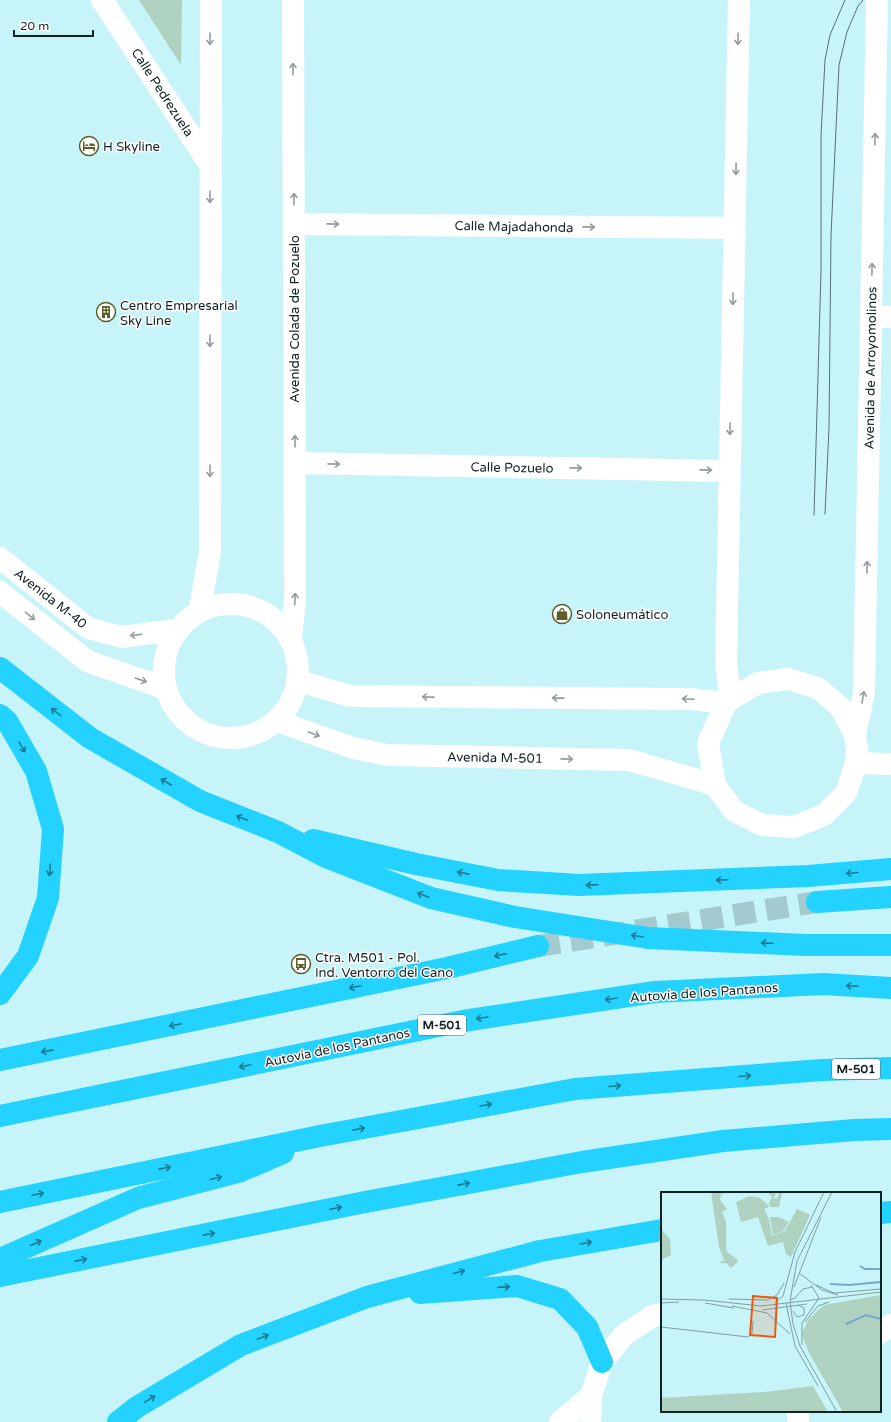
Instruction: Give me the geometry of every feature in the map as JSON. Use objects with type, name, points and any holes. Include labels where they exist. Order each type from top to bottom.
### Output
[{"type":"highway","points":[[0,668],[90,738],[200,801],[278,832],[326,857],[431,898],[515,918],[648,938],[806,945],[891,945]]},
{"type":"highway","points":[[0,715],[7,721],[36,771],[53,829],[48,898],[28,956],[0,994]]},
{"type":"highway","points":[[278,832],[416,864],[498,880],[579,885],[808,876],[891,870]]},
{"type":"highway","points":[[817,902],[891,897]]},
{"type":"highway","points":[[0,1060],[401,978],[538,946]]},
{"type":"highway","name":"Autovía de los Pantanos","points":[[0,1116],[463,1021],[655,992],[823,984],[891,988]]},
{"type":"highway","name":"M-501","points":[[0,1202],[320,1136],[575,1089],[822,1070],[891,1068]]},
{"type":"highway","points":[[0,1276],[360,1203],[582,1162],[723,1141],[854,1130],[891,1129]]},
{"type":"highway","points":[[854,1130],[891,1140]]},
{"type":"highway","points":[[0,1258],[138,1198],[241,1171],[320,1136]]},
{"type":"highway","points":[[881,1213],[891,1212]]},
{"type":"highway","points":[[118,1422],[137,1407],[241,1345],[367,1296],[540,1251],[661,1230]]},
{"type":"highway","points":[[367,1296],[517,1286],[560,1299],[587,1327],[602,1362]]},
{"type":"street","name":"Calle Pedrezuela","points":[[102,0],[210,165]]},
{"type":"street","points":[[200,609],[210,552],[211,0]]},
{"type":"street","name":"Avenida Colada de Pozuelo","points":[[291,638],[295,599],[293,0]]},
{"type":"street","points":[[299,681],[350,696],[690,699],[729,701],[758,683],[788,679],[818,688],[841,708],[855,735],[857,749],[856,763],[846,793],[824,816],[794,827],[762,825],[734,811],[715,786],[708,743],[729,701],[726,665],[739,0]]},
{"type":"street","name":"Avenida de Arroyomolinos","points":[[855,735],[864,693],[881,317],[879,4]]},
{"type":"street","name":"Calle Majadahonda","points":[[294,224],[734,228]]},
{"type":"street","name":"Calle Pozuelo","points":[[295,463],[729,471]]},
{"type":"street","name":"Avenida M-40","points":[[0,558],[88,628],[121,637],[175,630]]},
{"type":"street","name":"Avenida M-40","points":[[0,592],[87,661],[164,688]]},
{"type":"street","points":[[235,602],[268,613],[291,638],[298,659],[299,681],[291,702],[277,721],[246,737],[212,736],[182,718],[164,688],[163,658],[175,630],[200,609],[235,602]]},
{"type":"street","name":"Avenida M-501","points":[[277,721],[353,748],[388,755],[629,760],[715,786]]},
{"type":"street","points":[[856,763],[891,764]]},
{"type":"street","points":[[590,1422],[591,1396],[602,1362],[624,1335],[653,1316],[661,1314]]},
{"type":"street","points":[[881,1325],[891,1324]]},
{"type":"street","points":[[881,1332],[891,1324]]},
{"type":"street","points":[[560,1422],[591,1396]]},
{"type":"green space","points":[[139,0],[182,0],[181,65]]},
{"type":"tunnel","points":[[538,946],[817,902]]},
{"type":"tram line","points":[[814,515],[821,271],[821,135],[825,60],[830,35],[845,0]]},
{"type":"tram line","points":[[825,514],[829,428],[831,235],[839,65],[847,32],[858,6],[863,0]]},
{"type":"place","name":"H Skyline","points":[[89,146]]},
{"type":"place","name":"Centro Empresarial Sky Line","points":[[106,312]]},
{"type":"place","name":"Soloneumático","points":[[562,614]]},
{"type":"place","name":"Ctra. M501 - Pol. Ind. Ventorro del Cano","points":[[301,964]]}]
